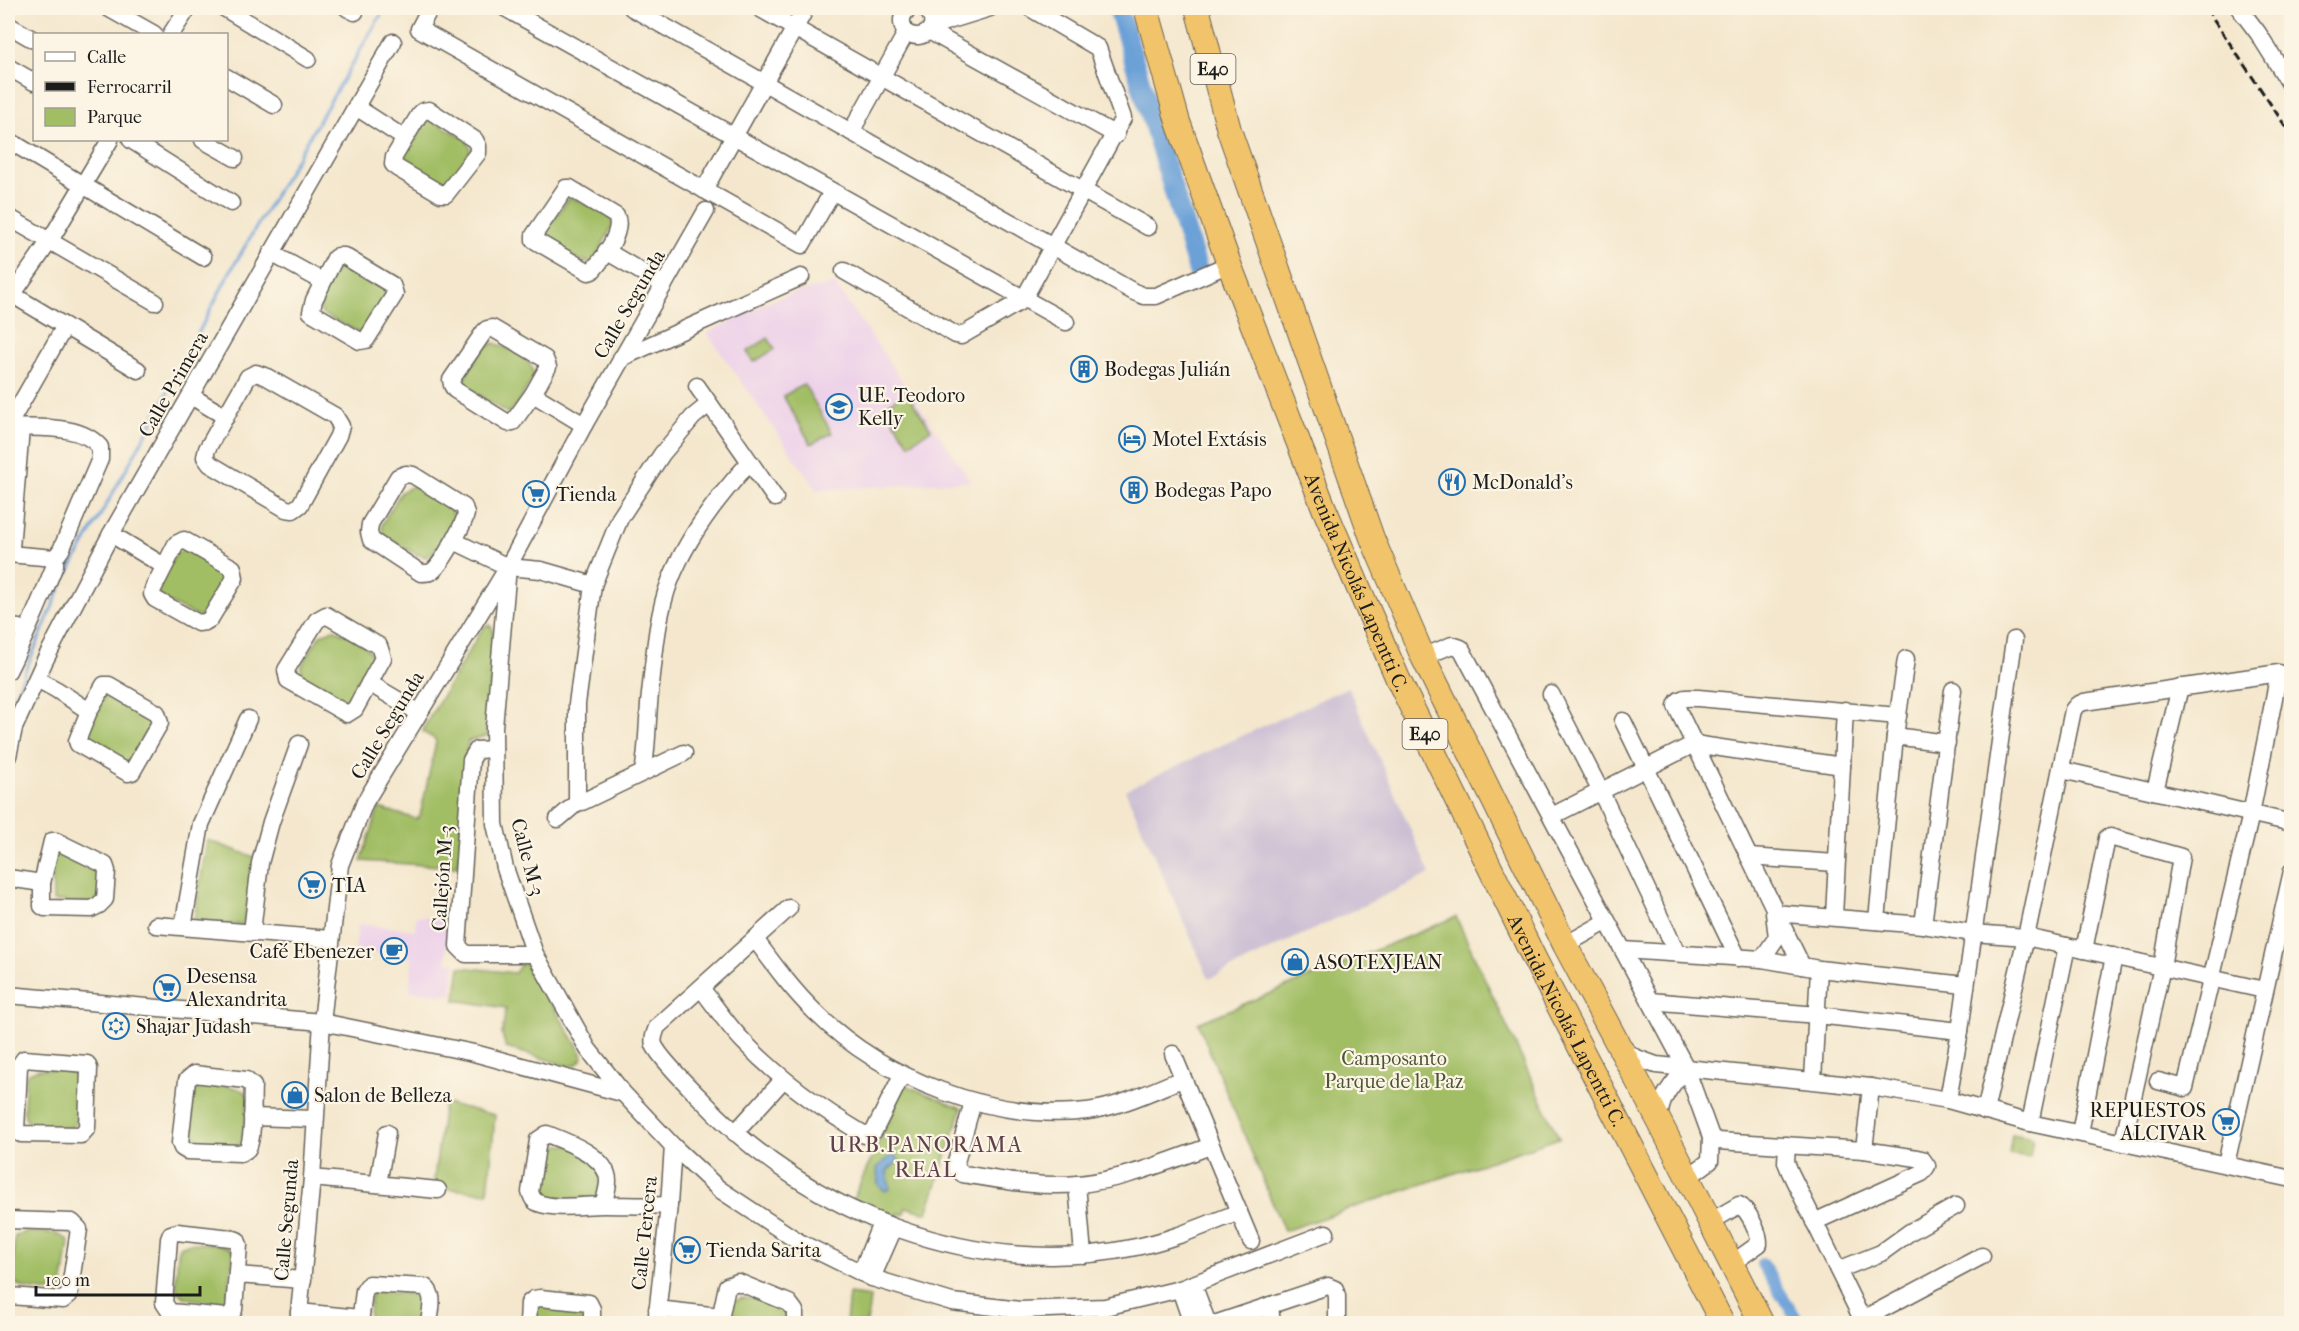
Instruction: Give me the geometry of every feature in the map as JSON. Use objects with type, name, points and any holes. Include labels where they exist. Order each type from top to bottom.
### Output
[{"type":"highway","name":"Avenida Nicolás Lapentti C.","points":[[1146,8],[1178,122],[1229,264],[1324,508],[1398,679],[1534,958],[1723,1323]]},
{"type":"highway","name":"Avenida Nicolás Lapentti C.","points":[[1198,8],[1229,130],[1351,482],[1372,538],[1423,657],[1565,945],[1659,1121],[1762,1323]]},
{"type":"street","points":[[108,8],[152,33]]},
{"type":"street","points":[[172,33],[188,8]]},
{"type":"street","points":[[224,8],[308,59]]},
{"type":"street","points":[[430,8],[419,29],[802,245],[832,192]]},
{"type":"street","points":[[505,8],[1023,300],[1066,322]]},
{"type":"street","points":[[632,8],[1144,296],[1156,296],[1229,264]]},
{"type":"street","points":[[759,8],[1148,227]]},
{"type":"street","points":[[704,190],[806,8]]},
{"type":"street","points":[[924,8],[931,15],[931,28]]},
{"type":"street","points":[[902,9],[901,23],[906,33],[917,37],[931,28],[990,8]]},
{"type":"street","points":[[844,271],[956,336],[961,336],[1023,300],[1116,135],[1123,118],[1098,48],[1030,8]]},
{"type":"street","points":[[2239,8],[2289,79]]},
{"type":"street","points":[[8,25],[33,39]]},
{"type":"street","points":[[931,28],[1116,135]]},
{"type":"street","points":[[851,132],[906,33]]},
{"type":"street","name":"Calle Primera","points":[[8,756],[14,728],[111,534],[393,42]]},
{"type":"street","points":[[8,67],[33,81]]},
{"type":"street","points":[[228,78],[274,105]]},
{"type":"street","points":[[356,107],[404,138]]},
{"type":"street","points":[[429,110],[475,140],[478,153],[452,190],[441,194],[393,164],[394,157],[404,138],[419,115],[429,110]]},
{"type":"street","points":[[8,140],[203,256]]},
{"type":"street","points":[[109,141],[49,242],[9,296],[65,326],[138,370]]},
{"type":"street","points":[[133,141],[231,203]]},
{"type":"street","points":[[205,141],[235,158]]},
{"type":"street","points":[[566,188],[570,188],[616,216],[619,227],[606,251],[596,267],[589,272],[534,240],[534,236],[566,188]]},
{"type":"street","name":"Calle Segunda","points":[[298,1318],[312,1178],[322,1022],[339,864],[365,802],[508,567],[621,358],[706,211]]},
{"type":"street","points":[[8,217],[155,302]]},
{"type":"street","points":[[606,251],[664,285]]},
{"type":"street","points":[[271,253],[322,281]]},
{"type":"street","points":[[344,256],[392,285],[395,294],[370,335],[360,341],[310,312],[322,281],[335,258],[344,256]]},
{"type":"street","points":[[621,358],[801,277]]},
{"type":"street","points":[[55,558],[8,554],[11,548],[12,427],[65,326]]},
{"type":"street","points":[[487,328],[492,328],[545,359],[548,367],[533,394],[517,418],[508,423],[455,390],[452,380],[487,328]]},
{"type":"street","points":[[256,373],[336,416],[341,426],[338,436],[300,505],[293,510],[286,509],[210,464],[205,457],[207,449],[226,417],[248,377],[256,373]]},
{"type":"street","points":[[697,386],[749,464],[775,498]]},
{"type":"street","points":[[533,394],[584,426]]},
{"type":"street","points":[[190,396],[226,417]]},
{"type":"street","points":[[579,801],[577,798],[577,704],[593,585],[620,518],[662,454],[693,417],[709,404]]},
{"type":"street","points":[[8,671],[32,621],[55,565],[55,558],[61,550],[100,459],[100,447],[93,439],[80,432],[12,427]]},
{"type":"street","points":[[644,772],[650,695],[662,611],[669,582],[700,526],[725,490],[749,464]]},
{"type":"street","points":[[406,474],[413,475],[464,507],[465,520],[454,541],[434,570],[421,573],[371,540],[370,524],[398,477],[406,474]]},
{"type":"street","points":[[111,534],[164,566]]},
{"type":"street","points":[[184,540],[232,568],[235,578],[210,619],[198,623],[155,599],[152,594],[164,566],[177,544],[184,540]]},
{"type":"street","points":[[454,541],[508,567],[541,570],[593,585]]},
{"type":"street","name":"Calle M-3","points":[[508,567],[494,716],[495,824],[505,868],[535,954],[588,1049],[623,1093],[673,1146],[719,1189],[799,1242],[866,1276],[952,1302],[1019,1317],[1105,1307],[1187,1287],[1326,1233]]},
{"type":"street","points":[[326,615],[379,646],[383,658],[369,683],[355,709],[346,714],[288,680],[285,675],[318,620],[326,615]]},
{"type":"street","points":[[8,627],[19,628],[25,632]]},
{"type":"street","points":[[1948,1100],[1960,1031],[2014,640]]},
{"type":"street","points":[[1423,657],[1452,645],[1461,648],[1686,1068],[1711,1137],[1710,1161],[1687,1178]]},
{"type":"street","points":[[1876,920],[1895,736],[1906,659]]},
{"type":"street","points":[[1985,1111],[2026,937],[2073,710],[2084,702],[2279,673],[2252,814],[2185,1088],[2158,1081]]},
{"type":"street","points":[[37,679],[89,711]]},
{"type":"street","points":[[369,683],[418,712]]},
{"type":"street","points":[[109,685],[157,713],[160,723],[132,772],[128,772],[78,744],[77,736],[89,711],[102,687],[109,685]]},
{"type":"street","points":[[2155,791],[2180,687]]},
{"type":"street","points":[[1923,925],[1953,690]]},
{"type":"street","points":[[1551,694],[1600,790],[1677,953]]},
{"type":"street","points":[[1802,966],[1774,913],[1676,706],[1681,699],[1706,699],[1898,716]]},
{"type":"street","points":[[1834,916],[1845,710]]},
{"type":"street","points":[[183,927],[201,824],[248,719]]},
{"type":"street","points":[[1623,720],[1738,958]]},
{"type":"street","points":[[1895,736],[1947,742]]},
{"type":"street","points":[[252,932],[260,863],[271,822],[299,744]]},
{"type":"street","points":[[1552,816],[1694,744],[1842,766]]},
{"type":"street","name":"Callejón M-3","points":[[494,749],[477,750],[471,760],[458,946],[466,954],[535,954]]},
{"type":"street","points":[[558,819],[579,801],[582,802],[684,753]]},
{"type":"street","points":[[2062,770],[2292,823]]},
{"type":"street","points":[[466,823],[495,824]]},
{"type":"street","points":[[2084,950],[2105,841],[2110,837],[2181,856],[2162,967],[2123,1142]]},
{"type":"street","points":[[56,841],[100,861],[107,871],[105,899],[91,909],[45,908],[41,900],[42,883],[52,842],[56,841]]},
{"type":"street","points":[[1749,857],[1836,863]]},
{"type":"street","points":[[2226,1164],[2264,990],[2286,922],[2292,871]]},
{"type":"street","points":[[8,878],[42,883]]},
{"type":"street","points":[[789,908],[657,1027],[653,1037],[655,1045],[683,1081],[735,1133],[788,1173],[830,1199],[887,1226],[932,1241],[972,1249],[1031,1255],[1083,1255],[1135,1248],[1175,1237],[1239,1212]]},
{"type":"street","points":[[1774,913],[1834,916],[2026,937],[2264,990]]},
{"type":"street","points":[[1762,959],[1777,937],[1774,913]]},
{"type":"street","points":[[1565,945],[1606,922]]},
{"type":"street","points":[[156,925],[330,939]]},
{"type":"street","points":[[755,939],[786,982],[817,1015],[849,1042],[902,1075],[974,1102],[1034,1113],[1088,1111],[1120,1103],[1182,1079]]},
{"type":"street","points":[[2030,1123],[2067,946]]},
{"type":"street","points":[[1623,950],[1762,959],[1819,969],[1965,985]]},
{"type":"street","points":[[2080,1133],[2114,956]]},
{"type":"street","points":[[1813,1080],[1819,969]]},
{"type":"street","points":[[701,988],[743,1041],[783,1080],[825,1112],[865,1135],[874,1131],[902,1075]]},
{"type":"street","points":[[8,995],[322,1022],[474,1053],[623,1093]]},
{"type":"street","points":[[1650,1002],[1816,1015],[1960,1031]]},
{"type":"street","points":[[1619,1045],[1634,1057],[1656,1065],[1813,1080],[1948,1100],[2030,1123],[2292,1179]]},
{"type":"street","points":[[1173,1054],[1251,1241]]},
{"type":"street","points":[[24,1059],[87,1064],[89,1068],[87,1128],[81,1135],[21,1134],[16,1131],[12,1089],[19,1066],[24,1059]]},
{"type":"street","points":[[1659,1121],[1659,1106],[1670,1087],[1686,1068]]},
{"type":"street","points":[[194,1074],[250,1082],[253,1086],[252,1117],[249,1146],[246,1151],[240,1153],[187,1152],[180,1143],[187,1080],[194,1074]]},
{"type":"street","points":[[735,1133],[783,1080]]},
{"type":"street","points":[[1864,1150],[1871,1087]]},
{"type":"street","points":[[974,1102],[956,1162],[957,1169],[963,1174],[1021,1183],[1077,1184],[1131,1174],[1211,1146]]},
{"type":"street","points":[[252,1117],[315,1119]]},
{"type":"street","points":[[378,1184],[387,1133]]},
{"type":"street","points":[[603,1205],[609,1180],[604,1168],[591,1155],[574,1145],[547,1134],[541,1136],[538,1140],[530,1192],[532,1198],[537,1202],[569,1206],[669,1205]]},
{"type":"street","points":[[1711,1137],[1718,1141],[1864,1150],[1922,1159],[1927,1166],[1922,1173],[1814,1222]]},
{"type":"street","points":[[1787,1145],[1786,1162],[1856,1310],[1867,1316],[1982,1256]]},
{"type":"street","name":"Calle Tercera","points":[[657,1316],[673,1146]]},
{"type":"street","points":[[312,1178],[438,1190]]},
{"type":"street","points":[[1077,1184],[1083,1255]]},
{"type":"street","points":[[1710,1222],[1739,1205],[1743,1206],[1759,1238],[1759,1244],[1731,1264]]},
{"type":"street","points":[[1838,1270],[1881,1253],[1910,1232],[1956,1206]]},
{"type":"street","points":[[8,1220],[72,1222],[79,1229],[69,1295],[63,1300],[8,1294]]},
{"type":"street","points":[[866,1276],[887,1226]]},
{"type":"street","points":[[177,1232],[237,1240],[239,1245],[237,1275],[234,1310],[228,1317],[170,1312],[166,1308],[171,1234],[177,1232]]},
{"type":"street","points":[[237,1275],[303,1280]]},
{"type":"street","points":[[657,1316],[719,1320],[727,1286],[738,1282],[789,1303],[795,1311],[795,1323]]},
{"type":"street","points":[[298,1318],[360,1321],[364,1292],[369,1284],[425,1287],[432,1296],[429,1323]]},
{"type":"street","points":[[1214,1323],[1328,1286],[1332,1286],[1337,1296],[1336,1323]]},
{"type":"street","points":[[1187,1287],[1192,1323]]},
{"type":"street","points":[[1187,1287],[1208,1323]]},
{"type":"street","points":[[528,1323],[529,1303],[540,1298],[589,1304],[592,1310],[592,1323]]},
{"type":"street","points":[[1270,1305],[1272,1323]]},
{"type":"shaded area","name":"UE. Teodoro Kelly","points":[[835,284],[971,481],[817,490],[707,333],[770,301],[793,293]]},
{"type":"shaded area","points":[[1348,687],[1430,874],[1209,979],[1125,790]]},
{"type":"shaded area","points":[[416,916],[450,919],[446,962],[455,963],[452,995],[410,991],[412,958],[355,951],[358,924],[415,930]]},
{"type":"green space","points":[[427,120],[465,138],[471,149],[449,188],[404,170],[400,158],[422,122]]},
{"type":"green space","points":[[570,197],[608,214],[613,225],[592,264],[547,247],[543,234]]},
{"type":"green space","points":[[345,264],[389,292],[363,334],[322,314],[318,301],[337,269]]},
{"type":"green space","points":[[768,338],[775,349],[754,362],[747,352]]},
{"type":"green space","points":[[494,343],[518,354],[529,363],[532,369],[533,376],[530,383],[515,406],[507,413],[462,385],[482,349]]},
{"type":"green space","points":[[804,384],[832,433],[811,444],[783,396]]},
{"type":"green space","points":[[906,392],[931,429],[909,444],[884,407]]},
{"type":"green space","points":[[413,486],[444,502],[453,517],[435,550],[427,557],[397,544],[382,530],[382,524],[401,492]]},
{"type":"green space","points":[[184,549],[226,571],[228,578],[201,618],[161,599],[157,586],[176,554]]},
{"type":"green space","points":[[489,625],[493,629],[493,638],[487,736],[468,741],[458,865],[456,867],[361,861],[379,808],[416,819],[420,816],[436,742],[423,732],[424,727],[481,631]]},
{"type":"green space","points":[[333,629],[357,640],[368,649],[372,660],[354,692],[346,699],[316,687],[301,672],[301,667],[320,635]]},
{"type":"green space","points":[[109,695],[147,712],[153,723],[127,764],[86,745],[82,732],[105,696]]},
{"type":"green space","points":[[207,840],[257,858],[243,925],[194,921]]},
{"type":"green space","points":[[55,849],[103,867],[102,891],[95,903],[53,901],[52,854]]},
{"type":"green space","name":"Camposanto Parque de la Paz","points":[[1456,917],[1559,1138],[1284,1231],[1198,1023]]},
{"type":"green space","points":[[528,963],[534,967],[549,1000],[582,1053],[582,1059],[576,1065],[569,1066],[506,1048],[502,1034],[506,1008],[455,1000],[460,967],[515,973],[521,964]]},
{"type":"green space","points":[[38,1069],[72,1073],[81,1080],[78,1121],[68,1130],[40,1126],[27,1120],[24,1107],[27,1074]]},
{"type":"green space","points":[[205,1085],[240,1089],[249,1096],[242,1141],[235,1146],[209,1143],[193,1135],[191,1129],[193,1095],[195,1090]]},
{"type":"green space","points":[[905,1085],[962,1108],[927,1213],[906,1207],[904,1215],[899,1213],[896,1220],[852,1201]]},
{"type":"green space","points":[[444,1103],[495,1115],[488,1193],[433,1187]]},
{"type":"green space","points":[[2012,1134],[2033,1138],[2030,1157],[2009,1154]]},
{"type":"green space","points":[[559,1145],[588,1147],[602,1155],[599,1197],[551,1200],[546,1195],[544,1189],[548,1149]]},
{"type":"green space","points":[[26,1232],[55,1234],[69,1242],[62,1288],[55,1292],[23,1288],[11,1276],[15,1236]]},
{"type":"green space","points":[[190,1243],[220,1245],[234,1253],[227,1299],[220,1303],[193,1299],[180,1294],[176,1280],[178,1253],[180,1247]]},
{"type":"green space","points":[[375,1291],[421,1295],[425,1300],[423,1323],[368,1324],[371,1294]]},
{"type":"green space","points":[[849,1294],[870,1297],[867,1323],[846,1323]]},
{"type":"green space","points":[[742,1298],[775,1301],[785,1309],[784,1323],[729,1324],[731,1303]]},
{"type":"green space","points":[[539,1304],[585,1308],[588,1323],[532,1324],[533,1312]]},
{"type":"water","points":[[894,1153],[899,1161],[887,1171],[890,1189],[885,1191],[878,1185],[877,1168]]},
{"type":"waterway","points":[[8,712],[62,584],[147,432],[230,272],[385,8]]},
{"type":"waterway","points":[[1118,8],[1198,271]]},
{"type":"waterway","points":[[1762,1264],[1800,1324]]},
{"type":"railway","points":[[2206,8],[2292,136]]},
{"type":"place","name":"Bodegas Julián","points":[[1084,369]]},
{"type":"place","name":"UE. Teodoro Kelly","points":[[839,407]]},
{"type":"place","name":"Motel Extásis","points":[[1132,439]]},
{"type":"place","name":"McDonald's","points":[[1452,482]]},
{"type":"place","name":"Bodegas Papo","points":[[1134,490]]},
{"type":"place","name":"Tienda","points":[[536,494]]},
{"type":"place","name":"TIA","points":[[312,885]]},
{"type":"place","name":"Café Ebenezer","points":[[394,951]]},
{"type":"place","name":"ASOTEXJEAN","points":[[1295,962]]},
{"type":"place","name":"Desensa Alexandrita","points":[[167,988]]},
{"type":"place","name":"Shajar Judash","points":[[116,1026]]},
{"type":"place","name":"Salon de Belleza","points":[[295,1095]]},
{"type":"place","name":"REPUESTOS ALCIVAR","points":[[2226,1122]]},
{"type":"place","name":"Tienda Sarita","points":[[687,1250]]},
{"type":"district","name":"URB.PANORAMA REAL","points":[[926,1156]]}]
